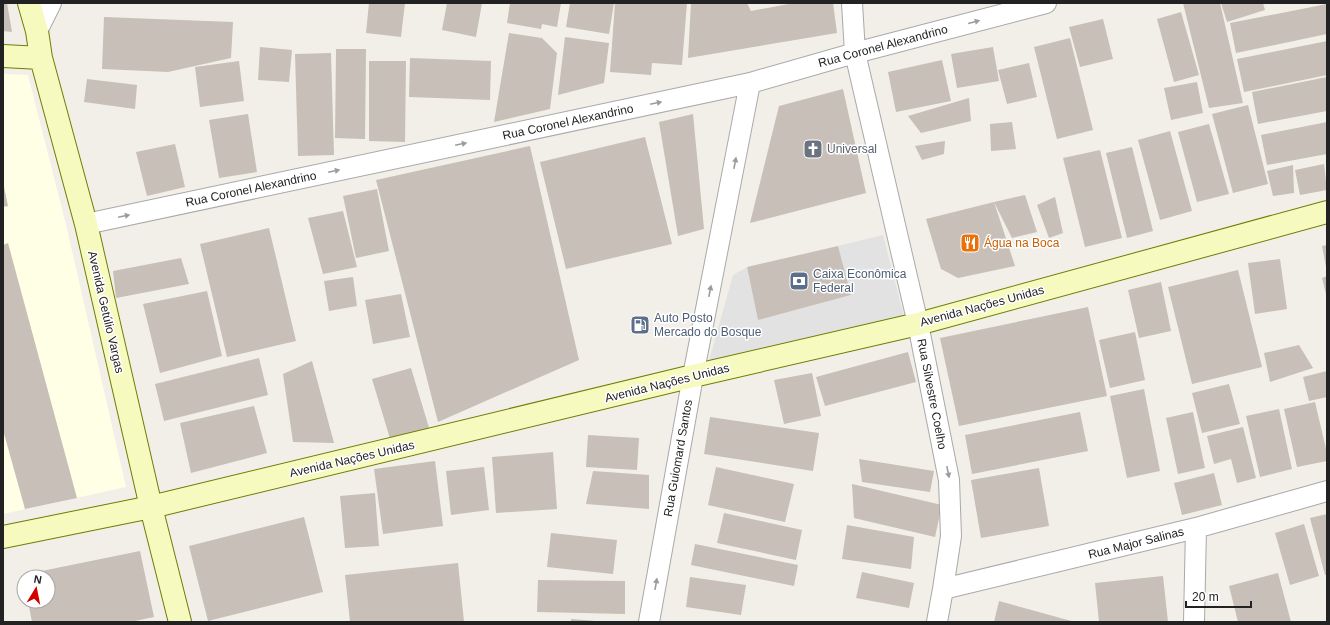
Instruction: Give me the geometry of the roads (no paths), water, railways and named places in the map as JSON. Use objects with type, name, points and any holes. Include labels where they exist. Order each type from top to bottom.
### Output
[{"type":"street","name":"Avenida Getúlio Vargas","points":[[29,3],[37,31],[41,58],[86,224],[151,507],[180,622]]},
{"type":"street","points":[[37,31],[51,3]]},
{"type":"street","name":"Rua Silvestre Coelho","points":[[852,3],[855,53],[918,324],[949,480],[951,536],[944,589],[937,622]]},
{"type":"street","name":"Rua Coronel Alexandrino","points":[[86,224],[750,83],[855,53],[1046,3]]},
{"type":"street","points":[[3,56],[41,58]]},
{"type":"street","name":"Rua Guiomard Santos","points":[[649,622],[693,376],[750,83]]},
{"type":"street","name":"Avenida Nações Unidas","points":[[3,537],[151,507],[693,376],[918,324],[1327,212]]},
{"type":"street","name":"Rua Major Salinas","points":[[944,589],[1196,528],[1327,491]]},
{"type":"street","points":[[1194,622],[1196,528]]},
{"type":"place","name":"Universal","points":[[813,149]]},
{"type":"place","name":"Água na Boca","points":[[970,243]]},
{"type":"place","name":"Caixa Econômica Federal","points":[[799,281]]},
{"type":"place","name":"Auto Posto Mercado do Bosque","points":[[640,325]]}]
